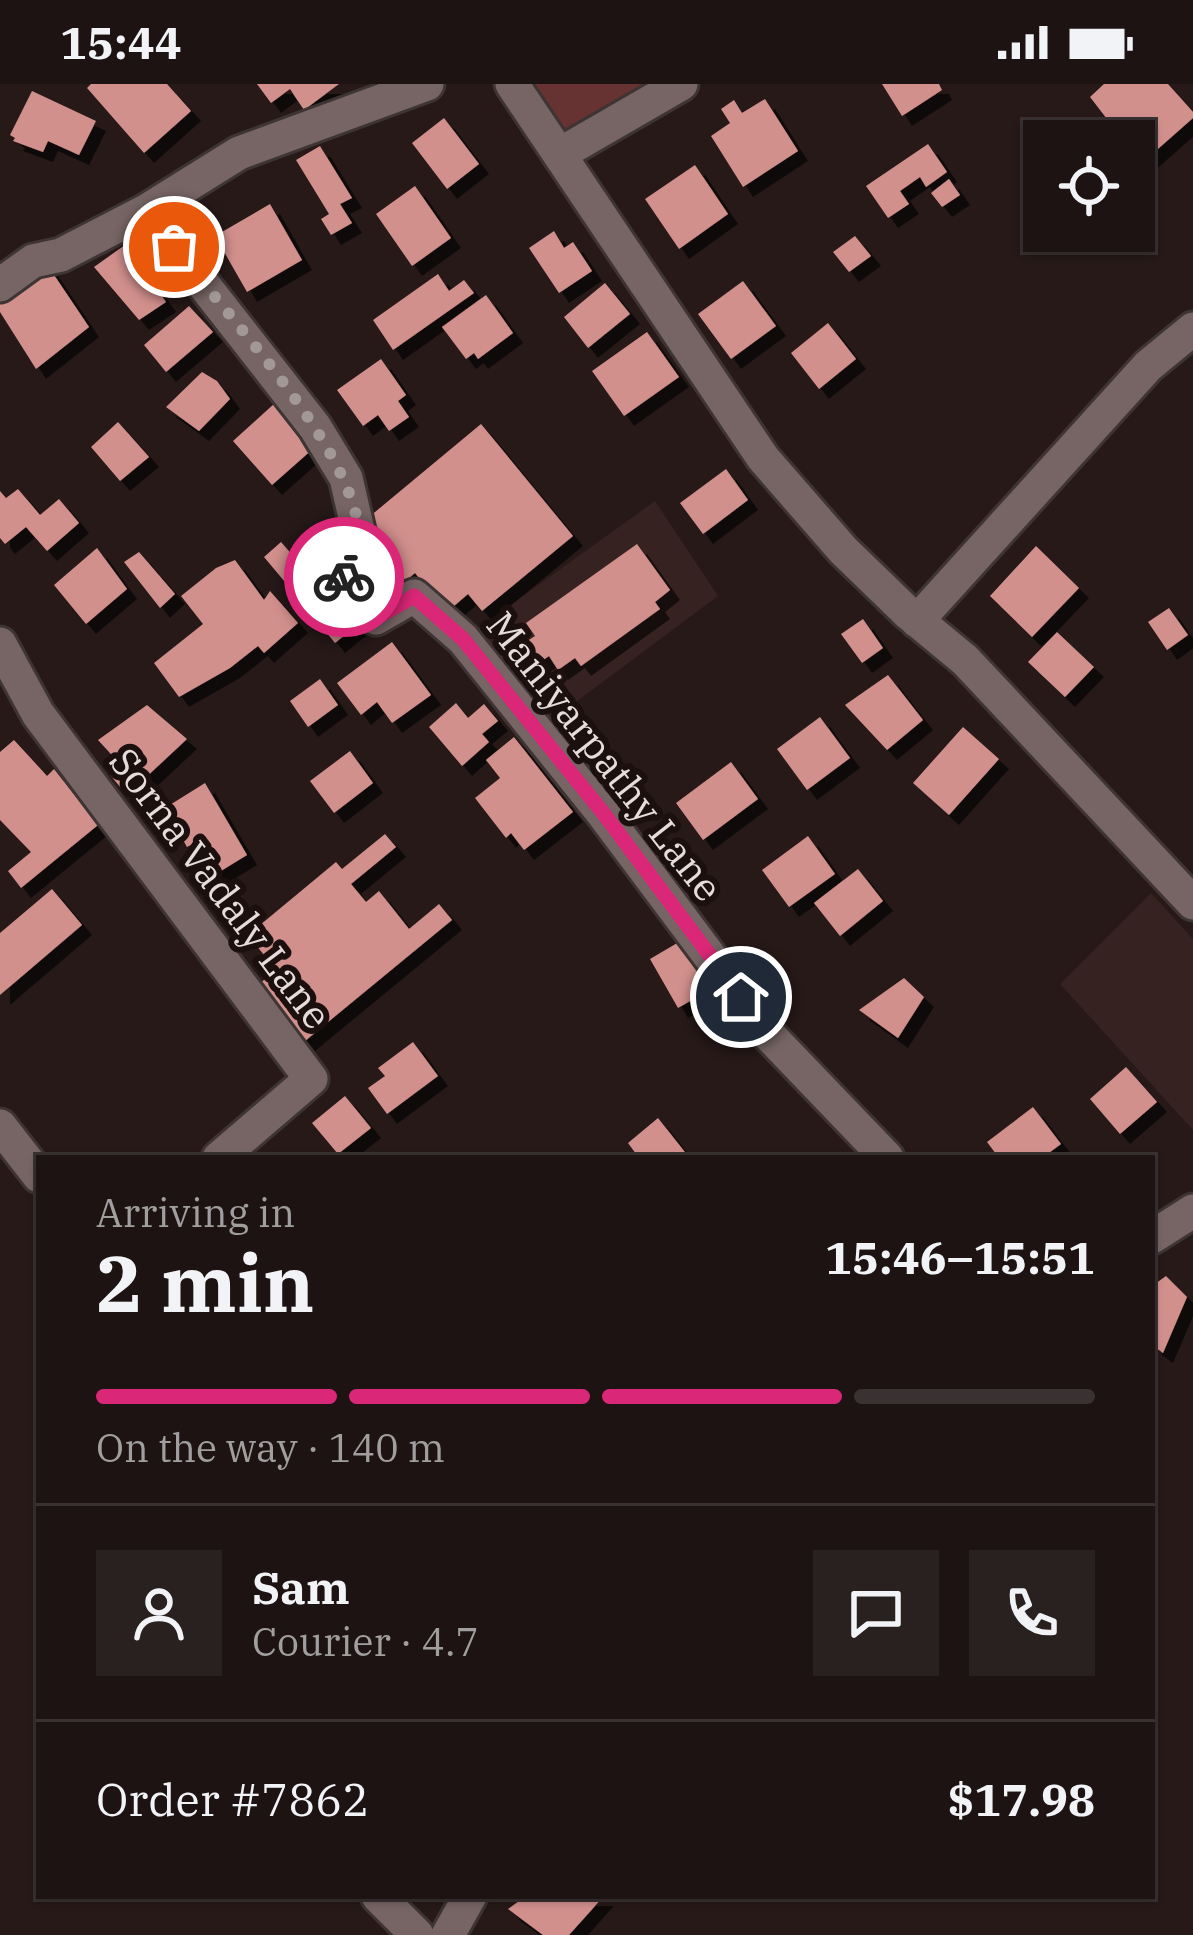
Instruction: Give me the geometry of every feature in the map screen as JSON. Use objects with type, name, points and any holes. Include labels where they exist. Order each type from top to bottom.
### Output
[{"type":"street","points":[[0,285],[33,261],[62,255],[146,211],[239,153],[427,84]]},
{"type":"street","points":[[512,84],[763,458],[843,550],[965,660],[1193,903]]},
{"type":"street","points":[[560,154],[682,84]]},
{"type":"street","name":"Maniyarpathy Lane","points":[[146,211],[315,427],[346,478],[360,539],[342,575],[376,618],[414,596],[463,639],[604,814],[768,1034],[884,1155]]},
{"type":"street","points":[[917,621],[1148,366],[1193,329]]},
{"type":"street","name":"Sorna Vadaly Lane","points":[[0,644],[38,714],[311,1078],[222,1155]]},
{"type":"street","points":[[0,1126],[36,1171]]},
{"type":"street","points":[[1155,1236],[1193,1211]]},
{"type":"street","points":[[381,1899],[417,1935]]},
{"type":"street","points":[[448,1935],[468,1899]]},
{"type":"shaded area","points":[[529,84],[659,84],[560,154]]},
{"type":"shaded area","points":[[655,501],[718,596],[537,731],[463,639]]},
{"type":"shaded area","points":[[1151,893],[1193,939],[1193,1130],[1060,984]]},
{"type":"building","points":[[91,84],[167,84],[191,111],[144,153],[87,88]]},
{"type":"building","points":[[257,84],[339,84],[304,110],[290,89],[271,103]]},
{"type":"building","points":[[882,84],[939,84],[942,90],[902,116]]},
{"type":"building","points":[[1104,84],[1168,84],[1193,118],[1155,152],[1155,120],[1108,120],[1090,97]]},
{"type":"building","points":[[32,91],[96,121],[79,155],[48,141],[43,152],[13,141],[10,135]]},
{"type":"building","points":[[765,99],[798,151],[743,187],[711,136],[730,123],[721,109],[734,100],[742,113]]},
{"type":"building","points":[[444,118],[479,164],[447,189],[412,143]]},
{"type":"building","points":[[928,144],[947,172],[926,187],[920,177],[900,191],[909,204],[888,218],[866,186]]},
{"type":"building","points":[[320,146],[352,198],[340,204],[352,223],[331,235],[321,219],[329,214],[296,160]]},
{"type":"building","points":[[695,165],[728,214],[679,249],[645,199]]},
{"type":"building","points":[[949,179],[960,195],[942,207],[931,193]]},
{"type":"building","points":[[415,186],[451,238],[412,266],[376,214]]},
{"type":"building","points":[[270,204],[302,260],[247,292],[215,236]]},
{"type":"building","points":[[554,231],[564,248],[573,242],[592,271],[559,293],[529,248]]},
{"type":"building","points":[[139,235],[171,280],[157,289],[166,302],[139,320],[94,267]]},
{"type":"building","points":[[855,236],[871,256],[849,272],[833,252]]},
{"type":"building","points":[[48,266],[89,327],[36,369],[0,312],[0,302]]},
{"type":"building","points":[[438,274],[449,291],[464,280],[474,293],[393,350],[373,320]]},
{"type":"building","points":[[743,281],[776,326],[731,359],[698,314]]},
{"type":"building","points":[[605,283],[630,314],[588,348],[564,317]]},
{"type":"building","points":[[486,295],[513,333],[478,359],[474,353],[466,359],[442,327]]},
{"type":"building","points":[[189,306],[213,332],[166,372],[144,345]]},
{"type":"building","points":[[828,323],[856,359],[819,389],[791,353]]},
{"type":"building","points":[[647,332],[679,377],[624,416],[592,371]]},
{"type":"building","points":[[381,359],[406,395],[398,401],[409,417],[389,431],[378,415],[363,426],[337,390]]},
{"type":"building","points":[[202,372],[217,381],[230,399],[199,431],[166,407]]},
{"type":"building","points":[[275,403],[315,447],[272,485],[233,441]]},
{"type":"building","points":[[118,422],[149,457],[120,481],[91,447]]},
{"type":"building","points":[[481,424],[573,536],[482,611],[468,594],[447,612],[415,573],[385,598],[362,570],[392,545],[369,517]]},
{"type":"building","points":[[726,469],[748,500],[703,534],[680,503]]},
{"type":"building","points":[[18,489],[40,515],[59,499],[79,523],[47,551],[26,527],[5,544],[0,538],[0,491],[6,498]]},
{"type":"building","points":[[281,542],[302,566],[285,582],[264,557]]},
{"type":"building","points":[[637,544],[670,590],[655,602],[660,609],[581,666],[575,658],[558,670],[549,656],[536,665],[521,645],[535,636],[526,623]]},
{"type":"building","points":[[1036,546],[1079,588],[1032,637],[990,596]]},
{"type":"building","points":[[97,548],[127,589],[86,624],[54,585]]},
{"type":"building","points":[[139,552],[175,594],[160,608],[124,562]]},
{"type":"building","points":[[235,560],[264,600],[270,591],[298,623],[264,653],[258,646],[179,697],[154,663],[203,624],[181,596],[216,568]]},
{"type":"building","points":[[339,604],[356,626],[335,643],[317,621]]},
{"type":"building","points":[[1169,608],[1188,635],[1167,650],[1148,622]]},
{"type":"building","points":[[863,619],[883,648],[862,663],[841,634]]},
{"type":"building","points":[[1057,632],[1094,667],[1065,697],[1028,662]]},
{"type":"building","points":[[392,642],[431,695],[392,723],[377,702],[361,715],[337,683]]},
{"type":"building","points":[[888,675],[923,720],[887,750],[845,705]]},
{"type":"building","points":[[320,679],[338,705],[308,727],[290,701]]},
{"type":"building","points":[[456,703],[468,718],[484,704],[498,721],[482,734],[489,742],[462,766],[429,727]]},
{"type":"building","points":[[147,705],[187,739],[127,795],[110,775],[120,764],[98,740]]},
{"type":"building","points":[[820,717],[850,758],[807,790],[777,749]]},
{"type":"building","points":[[963,727],[999,759],[949,815],[913,783]]},
{"type":"building","points":[[514,737],[573,812],[524,850],[511,833],[506,838],[475,798],[500,778],[486,760]]},
{"type":"building","points":[[14,740],[47,776],[54,769],[98,825],[21,888],[8,871],[31,852],[0,820],[0,752]]},
{"type":"building","points":[[350,751],[373,783],[334,813],[310,781]]},
{"type":"building","points":[[731,762],[758,799],[703,840],[676,803]]},
{"type":"building","points":[[205,783],[247,855],[216,874],[197,842],[187,847],[165,808]]},
{"type":"building","points":[[385,834],[396,847],[351,884],[366,902],[379,891],[409,929],[439,904],[452,920],[305,1041],[259,984],[276,970],[248,935],[336,862],[342,869]]},
{"type":"building","points":[[808,836],[835,874],[789,907],[762,870]]},
{"type":"building","points":[[858,869],[883,901],[840,936],[814,903]]},
{"type":"building","points":[[52,889],[82,925],[0,995],[0,933]]},
{"type":"building","points":[[684,939],[713,988],[678,1008],[650,959]]},
{"type":"building","points":[[904,978],[924,997],[898,1038],[859,1010]]},
{"type":"building","points":[[413,1042],[438,1076],[387,1114],[368,1088],[385,1076],[378,1068]]},
{"type":"building","points":[[1126,1067],[1157,1102],[1120,1134],[1090,1099]]},
{"type":"building","points":[[345,1096],[371,1128],[338,1154],[312,1123]]},
{"type":"building","points":[[1033,1107],[1061,1144],[1046,1155],[997,1155],[987,1142]]},
{"type":"building","points":[[658,1118],[687,1155],[637,1155],[628,1143]]},
{"type":"building","points":[[1166,1276],[1187,1297],[1163,1353],[1155,1347],[1155,1284]]},
{"type":"building","points":[[522,1899],[601,1899],[569,1935],[543,1935],[508,1909]]},
{"type":"way so far","points":[[174,247],[315,427],[346,478],[360,539],[344,577]]},
{"type":"route","points":[[344,577],[376,618],[414,596],[463,639],[604,814],[741,997]]}]
